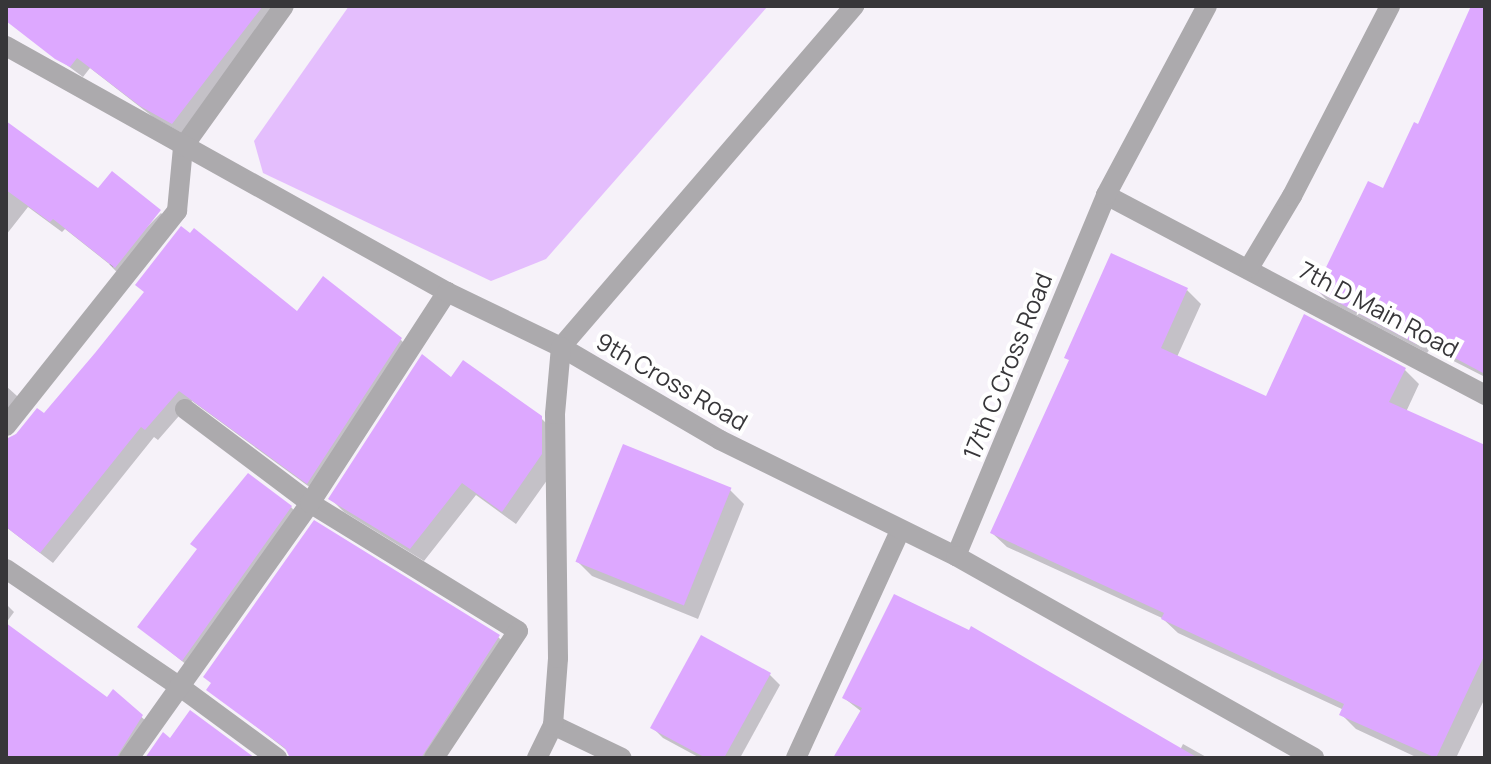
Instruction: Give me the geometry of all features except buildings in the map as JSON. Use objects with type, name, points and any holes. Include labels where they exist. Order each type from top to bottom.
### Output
[{"type":"street","points":[[6,426],[177,211],[183,147],[284,6]]},
{"type":"street","points":[[537,758],[553,725],[558,658],[555,414],[561,347],[854,6]]},
{"type":"street","name":"17th C Cross Road","points":[[956,556],[1106,195],[1207,6]]},
{"type":"street","points":[[1249,268],[1292,196],[1390,6]]},
{"type":"street","name":"9th Cross Road","points":[[6,46],[447,292],[561,347],[720,440],[956,556],[1314,758]]},
{"type":"street","name":"7th D Main Road","points":[[1106,195],[1485,395]]},
{"type":"street","points":[[129,758],[310,503],[447,292]]},
{"type":"street","points":[[185,409],[310,503],[518,631],[434,758]]},
{"type":"street","points":[[796,758],[900,531]]},
{"type":"street","points":[[6,569],[179,686],[277,758]]},
{"type":"street","points":[[553,725],[622,758]]},
{"type":"shaded area","points":[[349,6],[768,6],[546,259],[491,281],[263,173],[254,141]]}]
